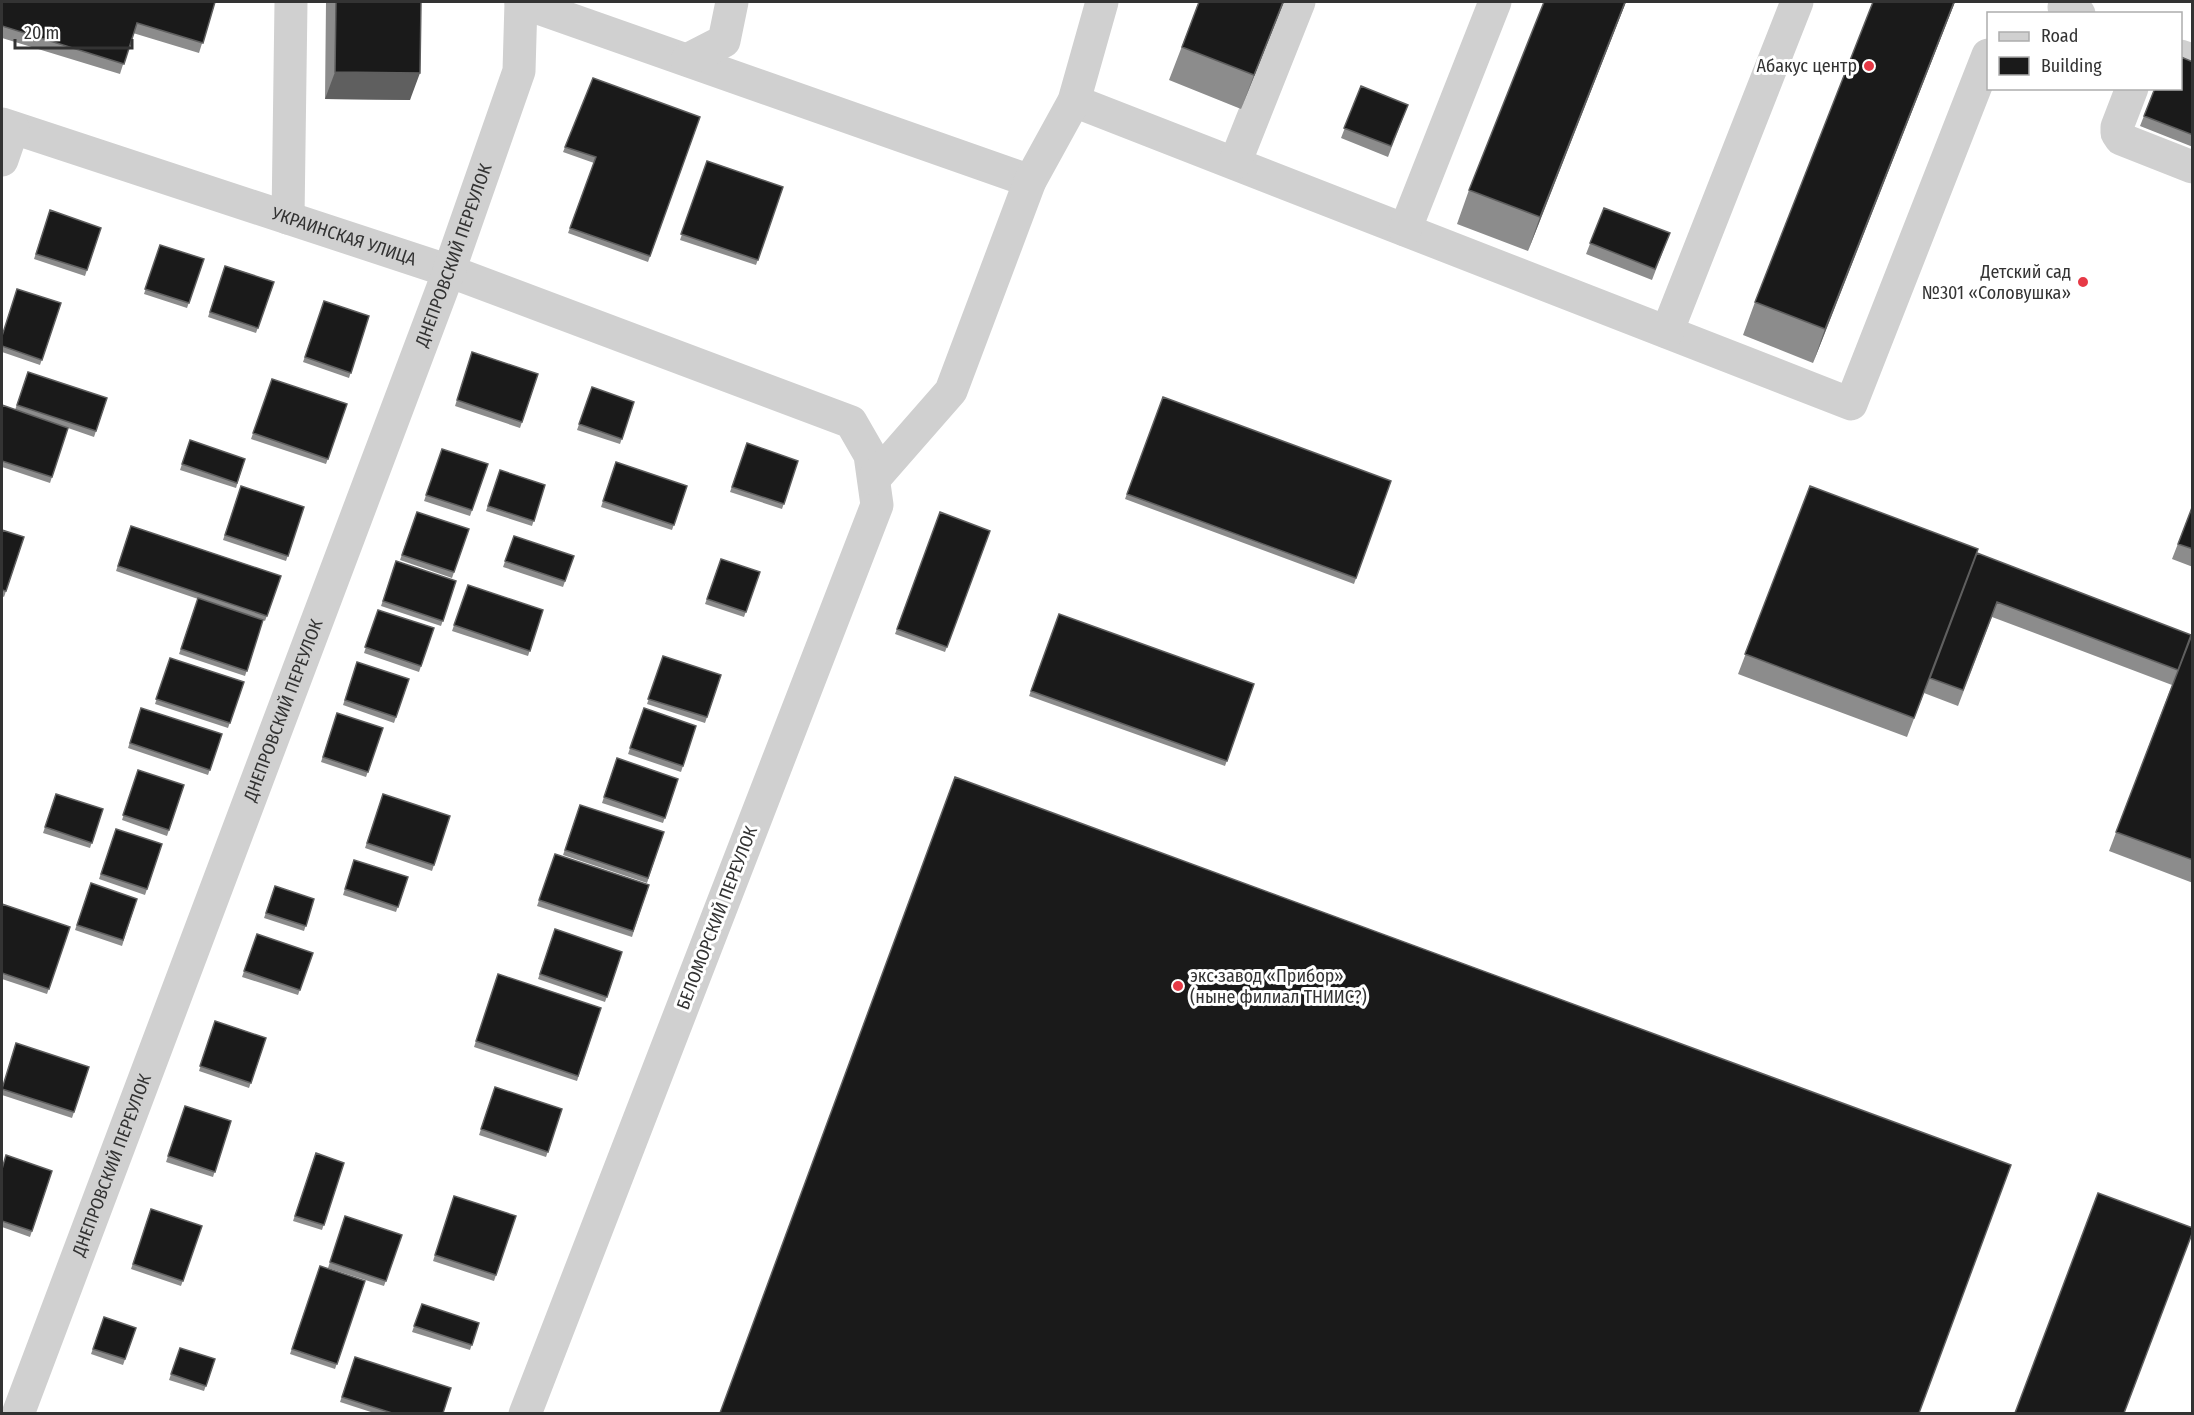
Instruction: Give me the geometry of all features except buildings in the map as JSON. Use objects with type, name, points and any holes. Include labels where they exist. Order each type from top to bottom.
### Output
[{"type":"street","points":[[288,218],[291,2]]},
{"type":"street","points":[[521,2],[1030,181]]},
{"type":"street","name":"ДНЕПРОВСКИЙ ПЕРЕУЛОК","points":[[18,1413],[449,271],[519,71],[521,2]]},
{"type":"street","points":[[687,60],[724,41],[732,2]]},
{"type":"street","points":[[874,479],[951,391],[1030,181],[1074,100],[1102,2]]},
{"type":"street","points":[[1235,163],[1299,2]]},
{"type":"street","points":[[1405,230],[1495,2]]},
{"type":"street","points":[[1667,332],[1797,2]]},
{"type":"street","points":[[1074,100],[1851,404],[1987,60]]},
{"type":"street","points":[[2131,90],[2117,127],[2117,134],[2121,139],[2193,167]]},
{"type":"street","points":[[2,160],[7,126]]},
{"type":"street","name":"УКРАИНСКАЯ УЛИЦА","points":[[7,126],[449,271],[851,422]]},
{"type":"street","name":"БЕЛОМОРСКИЙ ПЕРЕУЛОК","points":[[525,1413],[877,505],[870,455],[851,422]]},
{"type":"place","name":"Абакус центр","points":[[1869,66]]},
{"type":"place","name":"Детский сад №301 «Соловушка»","points":[[2083,282]]},
{"type":"place","name":"экс завод «Прибор» (ныне филиал ТНИИС?)","points":[[1178,986]]}]
